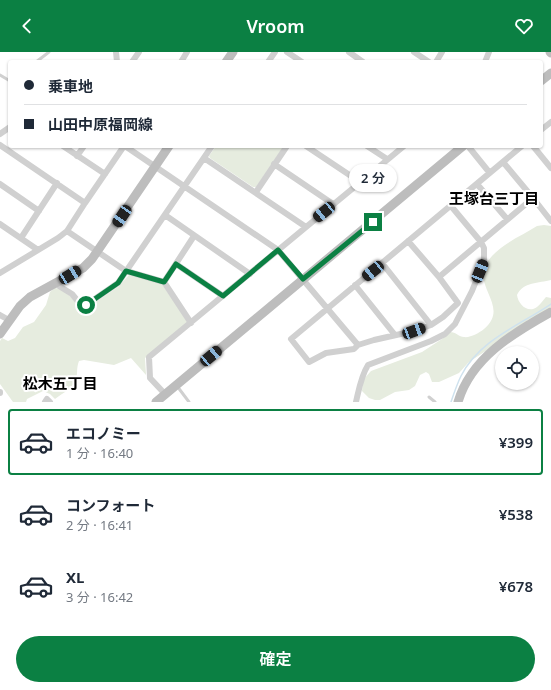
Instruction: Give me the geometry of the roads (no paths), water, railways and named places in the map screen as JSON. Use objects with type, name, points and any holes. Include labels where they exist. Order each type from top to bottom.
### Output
[{"type":"main road","points":[[543,79],[551,73]]},
{"type":"main road","points":[[0,334],[20,306],[30,298],[83,268],[97,252],[169,148]]},
{"type":"main road","points":[[156,402],[461,148]]},
{"type":"main road","points":[[458,402],[469,376],[477,365],[518,331],[551,312]]},
{"type":"street","points":[[134,60],[140,52]]},
{"type":"street","points":[[288,52],[299,60]]},
{"type":"street","points":[[349,52],[360,60]]},
{"type":"street","points":[[414,52],[426,60]]},
{"type":"street","points":[[543,128],[551,122]]},
{"type":"street","points":[[0,145],[85,202]]},
{"type":"street","points":[[66,148],[104,174]]},
{"type":"street","points":[[77,156],[83,148]]},
{"type":"street","points":[[2,269],[38,250],[67,231],[123,148]]},
{"type":"street","points":[[127,148],[278,250],[358,346]]},
{"type":"street","points":[[58,283],[72,294],[81,305],[86,305],[118,283],[211,148]]},
{"type":"street","points":[[256,192],[285,148]]},
{"type":"street","points":[[309,148],[360,182]]},
{"type":"street","points":[[370,148],[387,159]]},
{"type":"street","points":[[165,394],[150,378],[149,357],[401,148]]},
{"type":"street","points":[[470,148],[490,172]]},
{"type":"street","points":[[408,241],[439,277],[458,303],[443,318],[431,325],[358,346],[354,350],[326,353],[309,362],[292,339],[354,285],[520,148]]},
{"type":"street","points":[[535,148],[551,168]]},
{"type":"street","points":[[204,158],[306,227]]},
{"type":"street","points":[[503,162],[551,220]]},
{"type":"street","points":[[274,164],[333,204]]},
{"type":"street","points":[[21,238],[57,183]]},
{"type":"street","points":[[0,184],[39,211]]},
{"type":"street","points":[[477,184],[507,219]]},
{"type":"street","points":[[439,277],[533,198]]},
{"type":"street","points":[[356,402],[364,371],[368,365],[431,341],[445,334],[455,324],[472,291],[484,260],[484,248],[481,242],[451,206]]},
{"type":"street","points":[[165,215],[250,274]]},
{"type":"street","points":[[0,224],[38,250]]},
{"type":"street","points":[[67,231],[126,271],[164,282],[191,323]]},
{"type":"street","points":[[164,282],[194,236]]},
{"type":"street","points":[[382,263],[431,325]]},
{"type":"street","points":[[176,264],[223,296]]},
{"type":"street","points":[[354,285],[395,335]]},
{"type":"street","points":[[0,315],[9,320]]},
{"type":"street","points":[[45,402],[47,400],[50,402]]},
{"type":"lane","points":[[39,60],[49,52]]},
{"type":"lane","points":[[176,385],[189,402]]},
{"type":"lane","points":[[429,397],[435,402]]},
{"type":"waterway","points":[[451,402],[461,376],[469,363],[478,353],[501,334],[551,304]]},
{"type":"district","name":"王塚台三丁目","points":[[494,199]]},
{"type":"district","name":"松木五丁目","points":[[60,384]]}]
